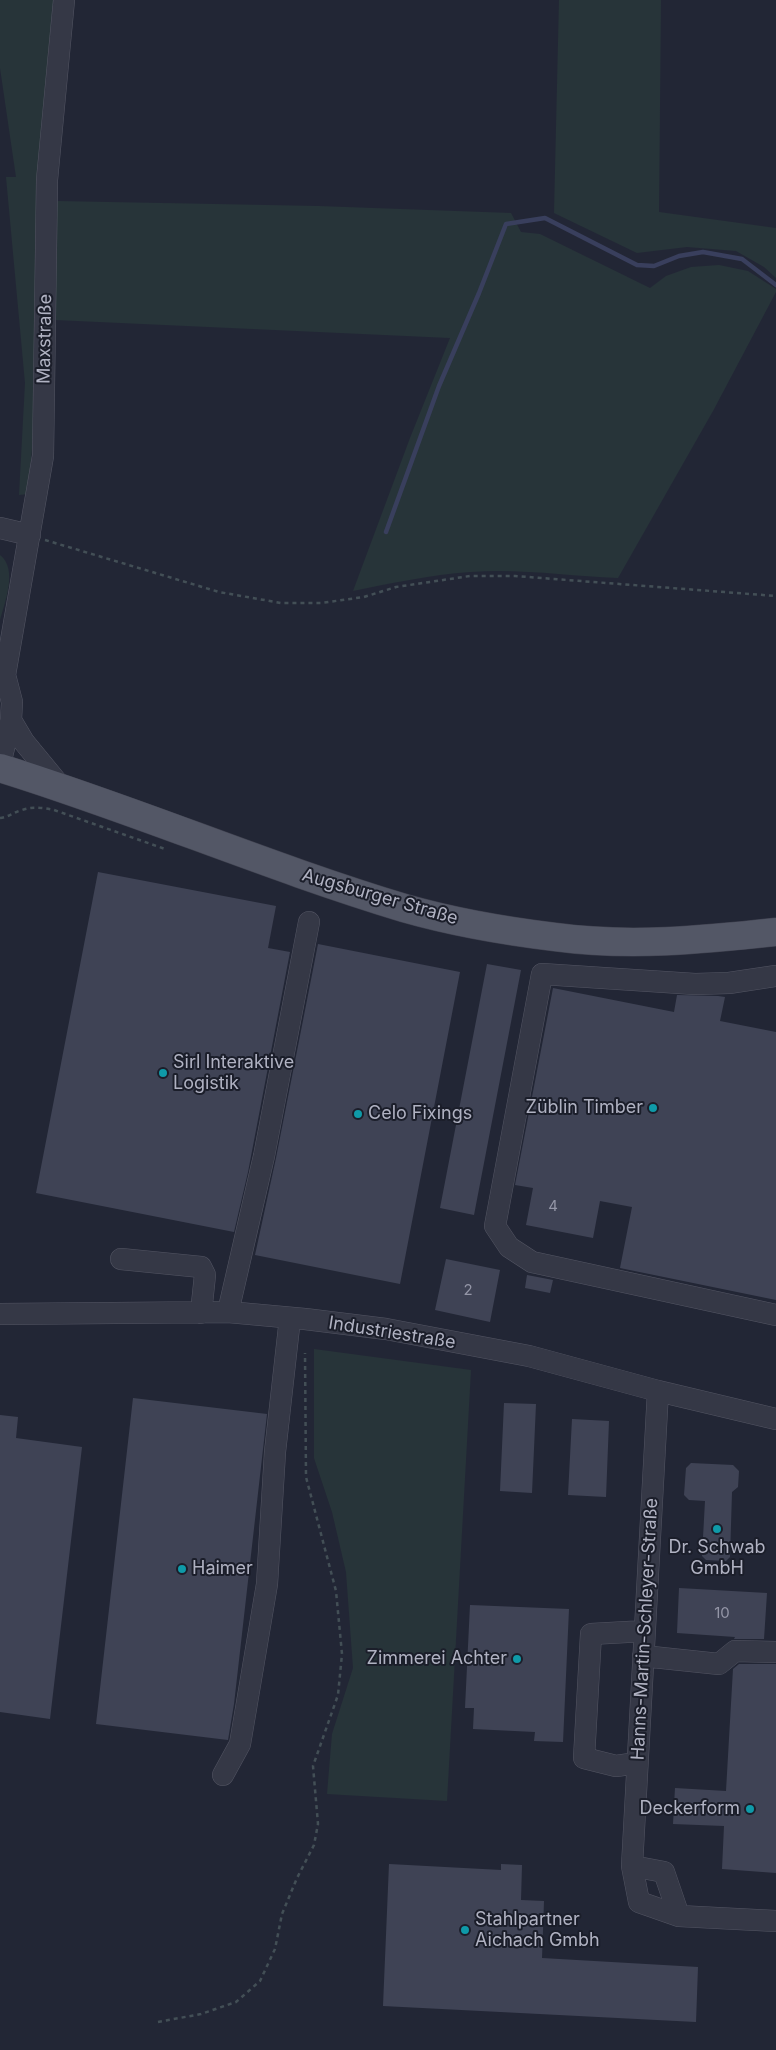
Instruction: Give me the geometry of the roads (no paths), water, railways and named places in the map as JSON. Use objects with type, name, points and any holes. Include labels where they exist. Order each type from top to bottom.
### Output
[{"type":"main road","name":"Augsburger Straße","points":[[0,768],[61,787],[304,875],[406,908],[483,926],[556,938],[627,942],[716,939],[776,932]]},
{"type":"street","name":"Maxstraße","points":[[0,764],[12,702],[2,679],[43,456],[47,180],[64,0]]},
{"type":"street","points":[[0,528],[30,535]]},
{"type":"street","points":[[10,720],[24,742],[61,787]]},
{"type":"street","points":[[228,1312],[264,1156],[310,922]]},
{"type":"street","points":[[776,976],[729,983],[694,984],[542,974],[494,1226],[509,1247],[532,1262],[776,1315]]},
{"type":"street","points":[[121,1259],[201,1268],[205,1275],[201,1313]]},
{"type":"street","name":"Industriestraße","points":[[0,1314],[228,1312],[386,1330],[529,1356],[658,1391],[776,1420]]},
{"type":"street","points":[[223,1775],[240,1744],[267,1584],[275,1452],[290,1318]]},
{"type":"street","name":"Hanns-Martin-Schleyer-Straße","points":[[658,1391],[632,1866],[639,1902],[679,1916],[776,1921]]},
{"type":"street","points":[[637,1763],[616,1766],[584,1758],[591,1634],[645,1631]]},
{"type":"street","points":[[643,1656],[719,1664],[735,1651],[776,1652]]},
{"type":"street","points":[[632,1866],[664,1872],[679,1916]]},
{"type":"waterway","points":[[386,532],[439,386],[506,224],[545,218],[637,265],[654,266],[679,256],[703,252],[742,259],[776,285]]},
{"type":"place","name":"Sirl Interaktive Logistik","points":[[163,1073]]},
{"type":"place","name":"Züblin Timber","points":[[653,1108]]},
{"type":"place","name":"Celo Fixings","points":[[358,1114]]},
{"type":"place","name":"Dr. Schwab GmbH","points":[[717,1529]]},
{"type":"place","name":"Haimer","points":[[182,1569]]},
{"type":"place","name":"Zimmerei Achter","points":[[517,1659]]},
{"type":"place","name":"Deckerform","points":[[750,1809]]},
{"type":"place","name":"Stahlpartner Aichach Gmbh","points":[[465,1930]]}]
